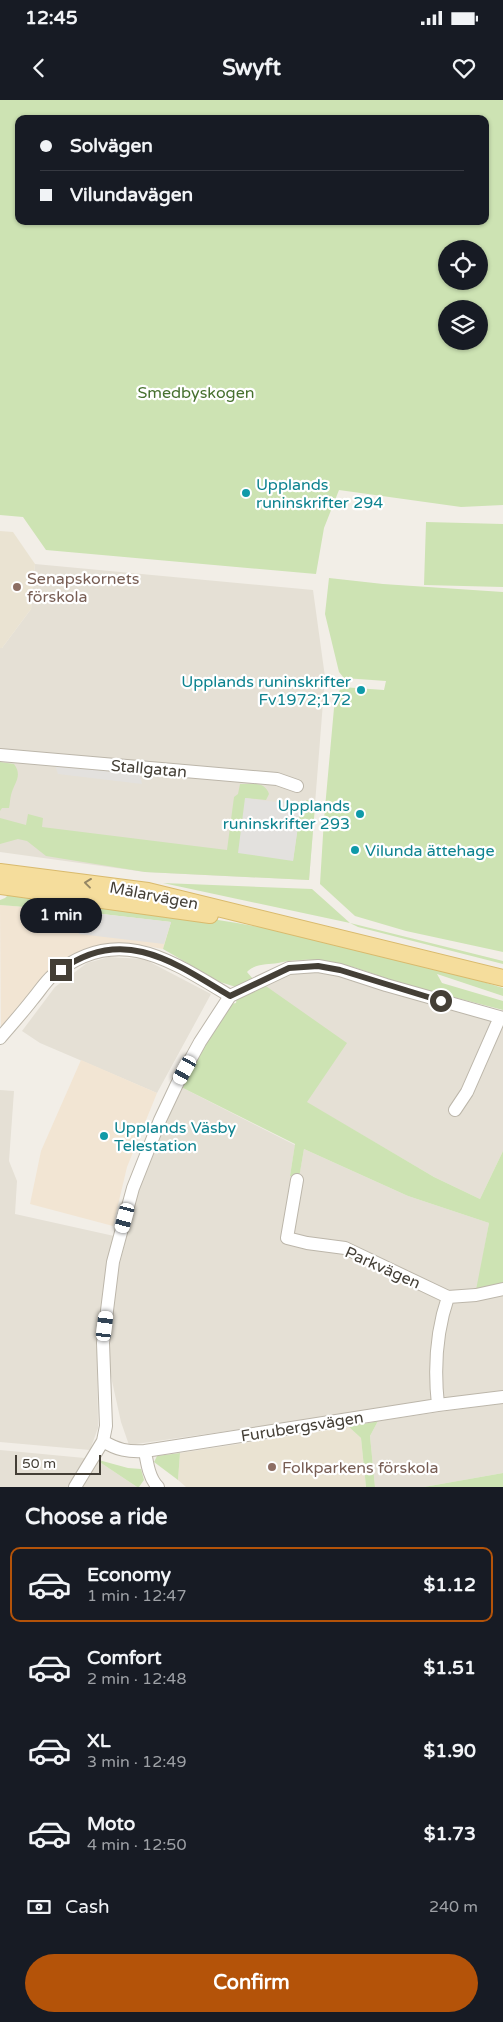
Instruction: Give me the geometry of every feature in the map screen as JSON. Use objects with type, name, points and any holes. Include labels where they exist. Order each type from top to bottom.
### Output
[{"type":"main road","name":"Mälarvägen","points":[[0,872],[148,891],[503,978]]},
{"type":"main road","name":"Mälarvägen","points":[[0,886],[306,929]]},
{"type":"street","name":"Stallgatan","points":[[0,755],[277,779],[297,786]]},
{"type":"street","points":[[0,1038],[51,977],[89,954],[108,949],[129,949],[155,954],[230,996]]},
{"type":"street","points":[[75,1487],[103,1441],[106,1426],[104,1334],[113,1262],[133,1188],[160,1120],[177,1084],[200,1042],[230,996],[289,968],[318,966],[340,970],[386,985],[502,1017],[467,1092],[455,1110]]},
{"type":"street","name":"Parkvägen","points":[[297,1180],[288,1238],[307,1244],[345,1248],[448,1297],[476,1295],[503,1289]]},
{"type":"street","points":[[438,1405],[435,1376],[437,1345],[448,1297]]},
{"type":"street","name":"Furubergsvägen","points":[[103,1441],[114,1448],[129,1452],[145,1451],[438,1405],[503,1397]]},
{"type":"street","points":[[145,1451],[150,1475],[158,1487]]},
{"type":"shaded area","name":"Senapskornets förskola","points":[[0,531],[13,532],[35,564],[31,609],[2,648],[0,648]]},
{"type":"shaded area","points":[[35,564],[313,590],[325,677],[309,880],[145,872],[0,852],[0,648],[2,648],[31,609]]},
{"type":"shaded area","points":[[55,765],[140,775],[142,784],[58,774]]},
{"type":"shaded area","points":[[245,798],[301,805],[293,861],[238,853]]},
{"type":"shaded area","points":[[0,905],[76,911],[171,922],[163,949],[135,944],[105,944],[82,950],[65,959],[49,972],[1,1030]]},
{"type":"shaded area","points":[[76,911],[171,922],[164,944],[79,934]]},
{"type":"shaded area","points":[[109,957],[144,959],[211,994],[157,1093],[40,1043],[22,1031],[55,987],[87,963]]},
{"type":"shaded area","points":[[314,967],[503,1022],[503,1151],[480,1199],[434,1177],[306,1102],[263,984],[277,976]]},
{"type":"shaded area","points":[[81,1060],[157,1093],[127,1167],[113,1226],[30,1204],[41,1151]]},
{"type":"shaded area","points":[[181,1087],[295,1145],[290,1176],[299,1177],[304,1149],[408,1196],[489,1223],[477,1290],[503,1285],[503,1392],[129,1445],[121,1422],[110,1372],[110,1328],[119,1267],[138,1190]]},
{"type":"shaded area","points":[[0,1090],[14,1091],[9,1161],[17,1181],[15,1214],[114,1236],[103,1292],[97,1345],[98,1428],[90,1450],[0,1442]]},
{"type":"shaded area","points":[[503,1403],[503,1473],[424,1487],[375,1487],[370,1436],[378,1421]]},
{"type":"shaded area","name":"Folkparkens förskola","points":[[349,1427],[361,1438],[366,1487],[186,1487],[178,1480],[180,1453]]},
{"type":"shaded area","points":[[0,1450],[95,1459],[137,1487],[0,1487]]},
{"type":"green space","name":"Smedbyskogen","points":[[0,100],[503,100],[503,505],[461,507],[339,490],[324,528],[316,574],[46,550],[23,517],[0,515]]},
{"type":"green space","points":[[426,522],[503,524],[503,587],[424,585]]},
{"type":"green space","points":[[329,578],[383,584],[503,592],[503,952],[406,931],[355,916],[320,884],[335,697],[342,687],[384,690],[386,681],[344,678],[339,672],[325,614]]},
{"type":"green space","points":[[0,762],[14,764],[17,768],[18,776],[11,795],[9,808],[2,808],[0,811]]},
{"type":"green space","points":[[240,784],[257,784],[267,790],[269,794],[266,800],[245,798],[293,861],[301,805],[307,800],[311,800],[315,806],[309,880],[145,872],[46,856],[27,841],[18,839],[0,844],[0,818],[26,825],[28,814],[43,818],[42,827],[227,850],[234,797],[238,794]]},
{"type":"green space","points":[[163,883],[312,889],[350,923]]},
{"type":"green space","points":[[11,892],[218,920],[362,949],[503,988],[503,996],[437,974],[442,983],[503,1001],[503,1010],[400,983],[350,966],[315,960],[297,960],[257,966],[247,972],[253,979],[236,987],[220,982],[163,949],[171,922],[76,911],[0,905],[0,900]]},
{"type":"green space","points":[[350,923],[503,961],[503,964],[358,927]]},
{"type":"green space","points":[[263,984],[347,1043],[307,1102],[434,1177],[480,1199],[503,1151],[503,1285],[476,1290],[489,1223],[408,1196],[304,1149],[299,1178],[290,1176],[295,1144],[181,1087],[204,1043],[231,1004],[236,1003],[237,996]]},
{"type":"green space","points":[[378,1421],[370,1436],[375,1487],[366,1487],[361,1438],[349,1427]]},
{"type":"green space","points":[[180,1453],[178,1480],[154,1462],[157,1456]]},
{"type":"green space","points":[[95,1459],[128,1468],[141,1469],[144,1480],[137,1487]]},
{"type":"green space","points":[[503,1473],[503,1487],[424,1487]]},
{"type":"place","name":"Upplands runinskrifter 294","points":[[246,493]]},
{"type":"place","name":"Senapskornets förskola","points":[[17,587]]},
{"type":"place","name":"Upplands runinskrifter Fv1972;172","points":[[361,690]]},
{"type":"place","name":"Upplands runinskrifter 293","points":[[360,814]]},
{"type":"place","name":"Vilunda ättehage","points":[[355,850]]},
{"type":"place","name":"Upplands Väsby Telestation","points":[[104,1136]]},
{"type":"place","name":"Folkparkens förskola","points":[[272,1467]]},
{"type":"route","points":[[61,970],[89,954],[108,949],[129,949],[155,954],[230,996],[289,968],[318,966],[340,970],[441,1001]]}]
